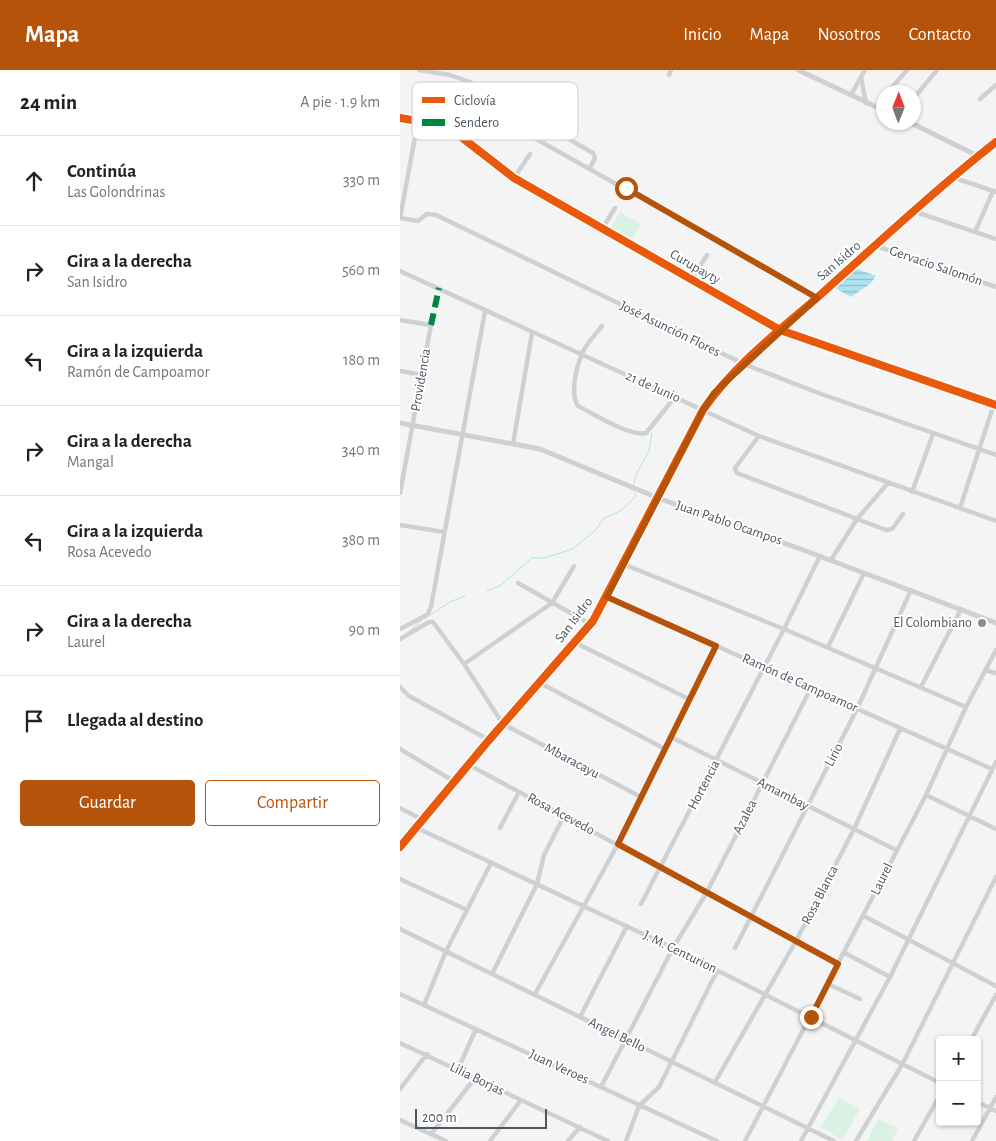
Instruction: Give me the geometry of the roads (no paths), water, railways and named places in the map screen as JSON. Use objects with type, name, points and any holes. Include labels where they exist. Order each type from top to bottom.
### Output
[{"type":"street","points":[[419,70],[463,78],[470,82]]},
{"type":"street","points":[[800,70],[876,107]]},
{"type":"street","points":[[851,95],[865,70]]},
{"type":"street","points":[[894,85],[907,70]]},
{"type":"street","points":[[921,90],[938,70]]},
{"type":"street","points":[[861,78],[866,103]]},
{"type":"street","points":[[980,99],[996,85]]},
{"type":"street","points":[[921,128],[978,156]]},
{"type":"street","points":[[400,218],[414,140]]},
{"type":"street","name":"Curupayty","points":[[465,140],[514,178],[780,330],[995,404]]},
{"type":"street","points":[[539,140],[817,298]]},
{"type":"street","points":[[570,140],[593,153],[595,158],[590,168]]},
{"type":"street","name":"San Isidro","points":[[400,847],[502,724],[590,624],[607,597],[703,410],[714,393],[780,330],[916,212],[952,178],[996,142]]},
{"type":"street","points":[[514,178],[530,154]]},
{"type":"street","points":[[952,178],[995,192],[975,232]]},
{"type":"street","points":[[602,229],[615,208]]},
{"type":"street","points":[[916,212],[996,239]]},
{"type":"street","name":"José Asunción Flores","points":[[400,218],[418,221],[427,214],[436,215],[744,364],[933,434],[996,455]]},
{"type":"street","name":"Gervacio Salomón","points":[[876,246],[996,287]]},
{"type":"street","points":[[691,280],[707,255]]},
{"type":"street","name":"21 de Junio","points":[[400,271],[759,436],[996,521]]},
{"type":"street","points":[[400,630],[429,612],[461,434],[486,311]]},
{"type":"street","name":"Providencia","points":[[400,320],[431,325],[400,493]]},
{"type":"street","points":[[602,326],[581,355],[574,393],[574,401],[578,406],[632,432],[646,433],[675,397]]},
{"type":"street","points":[[513,444],[532,332]]},
{"type":"street","points":[[400,371],[423,375]]},
{"type":"street","points":[[960,508],[995,404]]},
{"type":"street","name":"Juan Pablo Ocampos","points":[[400,423],[540,449],[658,498],[831,560],[996,623]]},
{"type":"street","points":[[912,492],[933,434]]},
{"type":"street","points":[[759,436],[735,468],[735,471],[890,530],[903,514]]},
{"type":"street","points":[[831,560],[857,519],[888,483]]},
{"type":"street","points":[[400,525],[444,532]]},
{"type":"street","name":"Hortencia","points":[[641,904],[766,667],[820,556]]},
{"type":"street","points":[[623,564],[828,647],[966,707]]},
{"type":"street","points":[[464,664],[552,603],[574,566]]},
{"type":"street","points":[[828,647],[864,573]]},
{"type":"street","points":[[518,583],[590,624]]},
{"type":"street","name":"Lirio","points":[[735,948],[857,709],[911,590]]},
{"type":"street","name":"Ramón de Campoamor","points":[[607,597],[992,769]]},
{"type":"street","points":[[921,687],[961,609]]},
{"type":"street","points":[[400,639],[429,622],[434,622],[464,664],[502,724]]},
{"type":"street","points":[[574,642],[689,699]]},
{"type":"street","points":[[535,994],[582,905],[618,844],[716,646]]},
{"type":"street","name":"Laurel","points":[[745,1141],[926,795],[966,707],[996,650]]},
{"type":"street","points":[[986,670],[996,674]]},
{"type":"street","points":[[540,683],[665,749]]},
{"type":"street","points":[[400,687],[408,696],[489,740]]},
{"type":"street","name":"Azalea","points":[[601,1087],[625,1038],[707,892],[811,688]]},
{"type":"street","name":"Mbaracayu","points":[[502,724],[641,797]]},
{"type":"street","name":"Rosa Blanca","points":[[715,1082],[796,941],[854,829],[900,729]]},
{"type":"street","name":"Amambay","points":[[671,737],[896,850]]},
{"type":"street","points":[[400,749],[455,782]]},
{"type":"street","points":[[801,1141],[890,977],[996,762]]},
{"type":"street","name":"Rosa Acevedo","points":[[469,765],[838,964]]},
{"type":"street","points":[[500,828],[519,792]]},
{"type":"street","points":[[926,795],[996,829]]},
{"type":"street","points":[[400,808],[423,820]]},
{"type":"street","points":[[492,974],[537,884],[544,855],[564,816]]},
{"type":"street","name":"J. M. Centurion","points":[[417,828],[674,948],[936,1081]]},
{"type":"street","points":[[424,1005],[446,951],[491,863]]},
{"type":"street","points":[[856,1141],[903,1063],[996,877]]},
{"type":"street","points":[[400,879],[467,910]]},
{"type":"street","points":[[864,916],[996,986]]},
{"type":"street","points":[[580,1016],[627,926]]},
{"type":"street","name":"Angel Bello","points":[[400,929],[834,1141]]},
{"type":"street","points":[[845,953],[890,977]]},
{"type":"street","points":[[626,1141],[639,1106],[659,1087],[717,970]]},
{"type":"street","points":[[828,984],[860,1000]]},
{"type":"street","name":"Juan Veroes","points":[[400,994],[717,1141]]},
{"type":"street","points":[[973,1036],[996,995]]},
{"type":"street","points":[[458,1069],[476,1029]]},
{"type":"street","name":"Lilia Borjas","points":[[400,1043],[476,1077],[608,1141]]},
{"type":"street","points":[[400,1089],[427,1054]]},
{"type":"street","points":[[431,1134],[476,1077]]},
{"type":"street","points":[[972,1141],[996,1097]]},
{"type":"street","points":[[490,1141],[521,1100]]},
{"type":"street","points":[[914,1141],[936,1102]]},
{"type":"street","points":[[981,1104],[996,1111]]},
{"type":"street","points":[[400,1120],[446,1141]]},
{"type":"street","points":[[568,1141],[580,1127]]},
{"type":"water","points":[[855,268],[876,276],[871,283],[851,297],[835,288]]},
{"type":"waterway","points":[[634,484],[635,477],[649,451],[652,433]]},
{"type":"waterway","points":[[487,591],[501,585],[532,558],[545,558],[572,549],[595,531],[603,519],[622,510],[636,496],[635,493]]},
{"type":"waterway","points":[[430,615],[450,602],[465,596]]},
{"type":"waterway","points":[[411,630],[422,620]]},
{"type":"place","name":"El Colombiano","points":[[982,623]]}]
